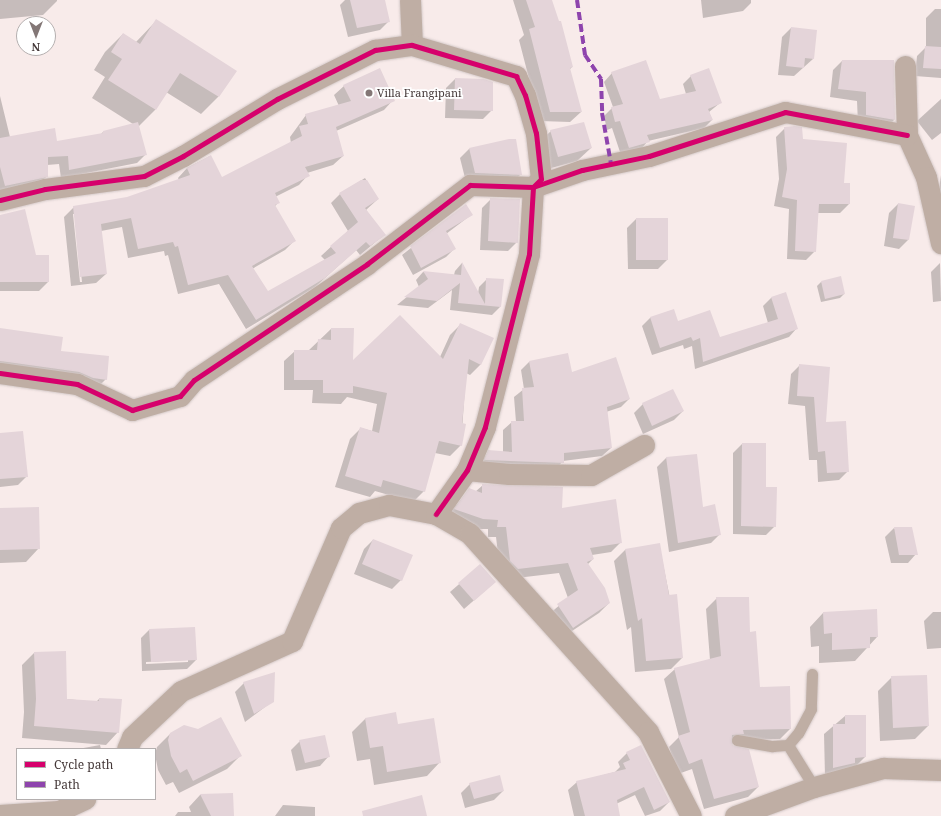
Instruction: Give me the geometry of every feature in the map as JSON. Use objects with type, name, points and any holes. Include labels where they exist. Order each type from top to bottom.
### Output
[{"type":"street","points":[[410,0],[412,44]]},
{"type":"street","points":[[0,200],[46,189],[144,176],[183,156],[277,99],[375,50],[412,44],[516,76],[525,95],[536,133],[541,179],[533,187],[529,254],[515,315],[485,427],[467,470],[436,514]]},
{"type":"street","points":[[905,66],[907,135],[926,177],[941,243]]},
{"type":"street","points":[[0,373],[77,384],[132,410],[180,396],[194,380],[367,264],[470,185],[533,187],[582,170],[649,156],[785,112],[907,135]]},
{"type":"street","points":[[467,470],[509,474],[591,475],[644,445]]},
{"type":"street","points":[[126,748],[132,737],[181,691],[292,641],[341,528],[359,513],[389,505],[436,514],[470,534],[648,732],[691,816]]},
{"type":"street","points":[[735,816],[814,787],[883,768],[941,770]]},
{"type":"street","points":[[0,815],[59,811],[83,800]]},
{"type":"lane","points":[[737,740],[772,746],[788,745],[798,733],[811,709],[812,674]]},
{"type":"lane","points":[[788,745],[814,787]]},
{"type":"building","points":[[350,0],[385,0],[390,22],[357,28]]},
{"type":"building","points":[[526,0],[552,0],[559,21],[561,21],[573,67],[570,68],[582,112],[550,112],[529,29],[535,27]]},
{"type":"building","points":[[156,19],[237,71],[219,97],[180,73],[156,110],[108,80],[122,59],[111,52],[123,33],[140,44]]},
{"type":"building","points":[[791,27],[817,30],[814,59],[805,58],[804,68],[786,66]]},
{"type":"building","points":[[925,46],[941,47],[941,69],[923,68]]},
{"type":"building","points":[[646,60],[660,99],[696,91],[690,75],[709,68],[722,103],[708,109],[713,120],[647,135],[650,142],[629,148],[620,121],[615,122],[611,107],[623,104],[611,72]]},
{"type":"building","points":[[842,60],[894,60],[895,120],[866,115],[866,92],[838,89]]},
{"type":"building","points":[[380,68],[395,101],[336,127],[344,156],[305,167],[310,176],[275,193],[280,203],[275,205],[296,241],[252,266],[268,291],[336,253],[330,246],[358,222],[339,193],[361,180],[367,180],[379,199],[365,208],[386,235],[370,246],[366,242],[325,278],[256,320],[228,275],[188,285],[178,246],[175,247],[173,242],[138,249],[131,218],[101,224],[107,274],[80,277],[73,206],[127,197],[190,175],[187,168],[211,155],[222,177],[302,136],[299,126],[308,124],[305,114],[351,101],[343,85]]},
{"type":"building","points":[[455,78],[484,79],[493,82],[493,111],[454,110]]},
{"type":"building","points":[[138,122],[147,155],[69,170],[68,156],[48,157],[48,177],[5,186],[0,167],[0,138],[55,128],[57,141],[103,133],[103,131]]},
{"type":"building","points":[[584,122],[592,148],[558,157],[550,130]]},
{"type":"building","points":[[784,127],[802,127],[803,139],[847,143],[844,183],[850,183],[850,204],[819,204],[816,252],[795,251],[797,200],[782,197],[787,169]]},
{"type":"building","points":[[509,139],[516,139],[522,175],[475,173],[469,148]]},
{"type":"building","points":[[490,198],[520,199],[518,243],[488,241]]},
{"type":"building","points":[[898,203],[915,206],[909,240],[893,238]]},
{"type":"building","points":[[466,204],[473,215],[446,231],[456,249],[421,268],[410,246]]},
{"type":"building","points":[[25,209],[36,255],[49,255],[49,282],[0,282],[0,215]]},
{"type":"building","points":[[636,218],[668,218],[668,260],[636,260]]},
{"type":"building","points":[[462,262],[485,304],[486,278],[504,279],[501,307],[458,303],[460,283],[437,301],[404,297],[428,279],[423,271],[461,275]]},
{"type":"building","points":[[841,276],[845,294],[825,299],[821,281]]},
{"type":"building","points":[[786,292],[798,329],[703,362],[700,338],[693,341],[691,337],[660,348],[650,317],[674,309],[678,321],[710,310],[720,337],[778,319],[771,297]]},
{"type":"building","points":[[400,315],[443,359],[460,323],[494,338],[481,365],[469,359],[462,423],[466,424],[462,446],[439,441],[425,492],[383,480],[381,487],[345,476],[360,427],[379,433],[387,393],[353,386],[353,393],[323,393],[323,380],[294,380],[294,350],[317,350],[318,339],[331,340],[331,328],[354,328],[353,360]]},
{"type":"building","points":[[0,328],[63,337],[61,351],[109,356],[107,380],[93,378],[79,372],[0,361]]},
{"type":"building","points":[[568,353],[572,372],[616,357],[630,399],[607,407],[612,448],[564,453],[564,463],[484,460],[488,450],[512,452],[511,421],[524,421],[522,388],[534,387],[529,361]]},
{"type":"building","points":[[799,364],[830,367],[826,422],[846,421],[849,472],[827,473],[825,451],[818,452],[814,397],[797,396]]},
{"type":"building","points":[[673,389],[684,411],[652,426],[642,403]]},
{"type":"building","points":[[23,431],[28,477],[0,479],[0,433]]},
{"type":"building","points":[[742,443],[766,443],[766,487],[777,487],[776,527],[741,526]]},
{"type":"building","points":[[697,454],[703,507],[715,504],[721,535],[678,543],[666,457]]},
{"type":"building","points":[[482,484],[563,487],[562,508],[616,499],[622,543],[590,548],[594,559],[587,562],[605,588],[610,603],[573,628],[557,604],[578,590],[568,563],[518,569],[510,561],[506,527],[497,527],[498,520],[483,519],[454,509],[469,488],[482,493]]},
{"type":"building","points":[[39,507],[40,549],[0,550],[0,508]]},
{"type":"building","points":[[894,527],[912,527],[918,555],[899,555]]},
{"type":"building","points":[[373,539],[413,555],[402,581],[362,564]]},
{"type":"building","points":[[660,543],[669,595],[677,594],[683,658],[646,661],[642,618],[638,621],[625,549]]},
{"type":"building","points":[[480,564],[496,582],[474,601],[458,583]]},
{"type":"building","points":[[716,597],[749,597],[750,632],[756,631],[760,687],[790,686],[791,729],[743,730],[744,734],[732,735],[732,745],[749,749],[759,787],[714,799],[702,759],[689,764],[678,736],[690,732],[674,668],[721,656]]},
{"type":"building","points":[[877,609],[878,637],[870,637],[870,648],[832,650],[832,633],[824,634],[823,612]]},
{"type":"building","points":[[195,627],[197,660],[151,662],[149,629]]},
{"type":"building","points":[[66,651],[67,699],[99,701],[99,698],[122,699],[119,733],[34,726],[36,699],[34,652]]},
{"type":"building","points":[[275,672],[274,702],[254,714],[243,682]]},
{"type":"building","points":[[927,675],[929,726],[893,728],[891,676]]},
{"type":"building","points":[[396,712],[398,724],[434,718],[441,763],[387,772],[383,746],[370,748],[365,718]]},
{"type":"building","points":[[845,715],[866,715],[866,757],[855,758],[855,763],[833,768],[833,724],[845,724]]},
{"type":"building","points":[[221,717],[242,756],[193,781],[187,769],[180,773],[171,756],[168,740],[170,733],[184,725],[198,729]]},
{"type":"building","points":[[325,735],[330,757],[305,763],[299,740]]},
{"type":"building","points":[[641,745],[670,802],[654,810],[644,787],[617,800],[620,816],[585,816],[576,781],[626,769],[623,763],[630,760],[626,752]]},
{"type":"building","points":[[500,775],[504,791],[474,799],[469,783]]},
{"type":"building","points":[[233,793],[234,816],[211,816],[200,794]]},
{"type":"building","points":[[422,795],[427,816],[363,816],[362,811]]},
{"type":"marked path","points":[[577,0],[585,55],[601,79],[602,113],[611,164]]},
{"type":"cycle path","points":[[0,200],[45,189],[144,176],[183,156],[277,99],[375,50],[412,45],[516,76],[525,95],[536,133],[541,179],[533,187],[529,254],[485,427],[467,470],[436,514]]},
{"type":"cycle path","points":[[0,373],[77,384],[132,410],[180,396],[194,380],[367,264],[470,185],[533,187],[582,170],[649,156],[785,112],[907,135]]},
{"type":"place","name":"Villa Frangipani","points":[[369,93]]}]
